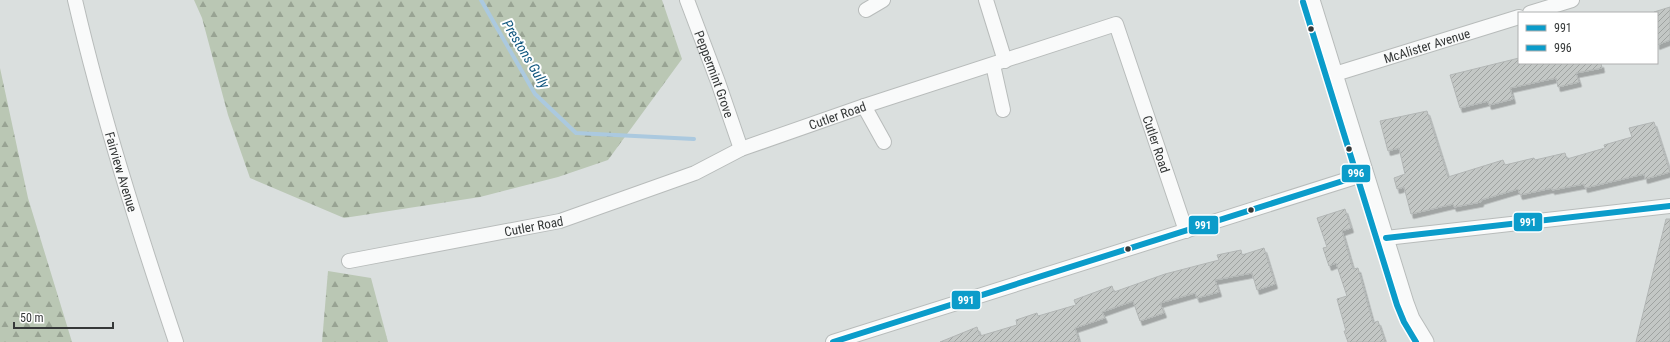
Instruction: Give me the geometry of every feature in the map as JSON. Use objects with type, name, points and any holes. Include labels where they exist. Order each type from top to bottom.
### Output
[{"type":"street","name":"Fairview Avenue","points":[[74,0],[91,69],[121,175],[176,342]]},
{"type":"street","name":"Peppermint Grove","points":[[687,0],[718,82],[741,149]]},
{"type":"street","points":[[866,10],[883,0]]},
{"type":"street","points":[[986,0],[999,63],[1003,110]]},
{"type":"street","points":[[1311,0],[1411,319],[1425,342]]},
{"type":"street","points":[[1533,12],[1572,0]]},
{"type":"street","name":"McAlister Avenue","points":[[1335,74],[1518,16]]},
{"type":"street","name":"Cutler Road","points":[[349,261],[560,221],[695,173],[741,149],[864,106],[1116,24],[1186,231]]},
{"type":"street","points":[[864,106],[884,142]]},
{"type":"street","points":[[832,342],[874,336],[1186,231],[1365,174]]},
{"type":"street","points":[[1386,238],[1670,206]]},
{"type":"green space","points":[[194,0],[662,0],[682,59],[608,160],[558,177],[480,197],[344,218],[250,178],[228,115],[202,18]]},
{"type":"green space","points":[[0,68],[28,198],[72,342],[0,342]]},
{"type":"green space","points":[[328,271],[371,278],[388,342],[322,342]]},
{"type":"building","points":[[1670,7],[1670,40],[1658,45],[1658,12],[1654,12]]},
{"type":"building","points":[[1518,58],[1518,64],[1601,64],[1602,68],[1576,73],[1579,82],[1558,87],[1556,78],[1510,88],[1513,99],[1489,105],[1488,101],[1460,108],[1450,75]]},
{"type":"building","points":[[1427,111],[1448,177],[1503,160],[1505,165],[1565,153],[1567,159],[1605,148],[1604,145],[1632,137],[1629,128],[1654,122],[1670,172],[1645,179],[1644,174],[1585,188],[1584,184],[1552,190],[1552,188],[1520,195],[1518,189],[1481,200],[1481,202],[1454,207],[1453,204],[1411,214],[1404,187],[1397,189],[1394,178],[1405,174],[1399,148],[1388,151],[1380,121]]},
{"type":"building","points":[[1345,209],[1351,228],[1342,231],[1353,269],[1358,268],[1373,323],[1378,321],[1385,342],[1348,342],[1344,331],[1346,331],[1337,299],[1347,296],[1336,263],[1329,266],[1323,248],[1327,247],[1317,218]]},
{"type":"building","points":[[1666,219],[1670,219],[1670,342],[1636,342]]},
{"type":"building","points":[[1264,248],[1275,284],[1257,290],[1252,273],[1215,280],[1219,292],[1197,298],[1195,293],[1160,303],[1164,313],[1140,321],[1133,301],[1102,312],[1105,318],[1075,328],[1079,342],[940,342],[977,327],[980,336],[1017,325],[1016,320],[1037,313],[1038,316],[1076,305],[1074,300],[1112,286],[1114,292],[1165,274],[1219,260],[1217,255],[1241,250],[1242,255]]},
{"type":"waterway","name":"Prestons Gully","points":[[481,0],[535,94],[576,133],[694,139]]},
{"type":"transit line","name":"996","points":[[1303,2],[1397,305],[1404,322],[1416,342]]},
{"type":"transit line","name":"991","points":[[833,342],[1365,174]]},
{"type":"transit line","name":"991","points":[[1386,238],[1670,206]]}]
